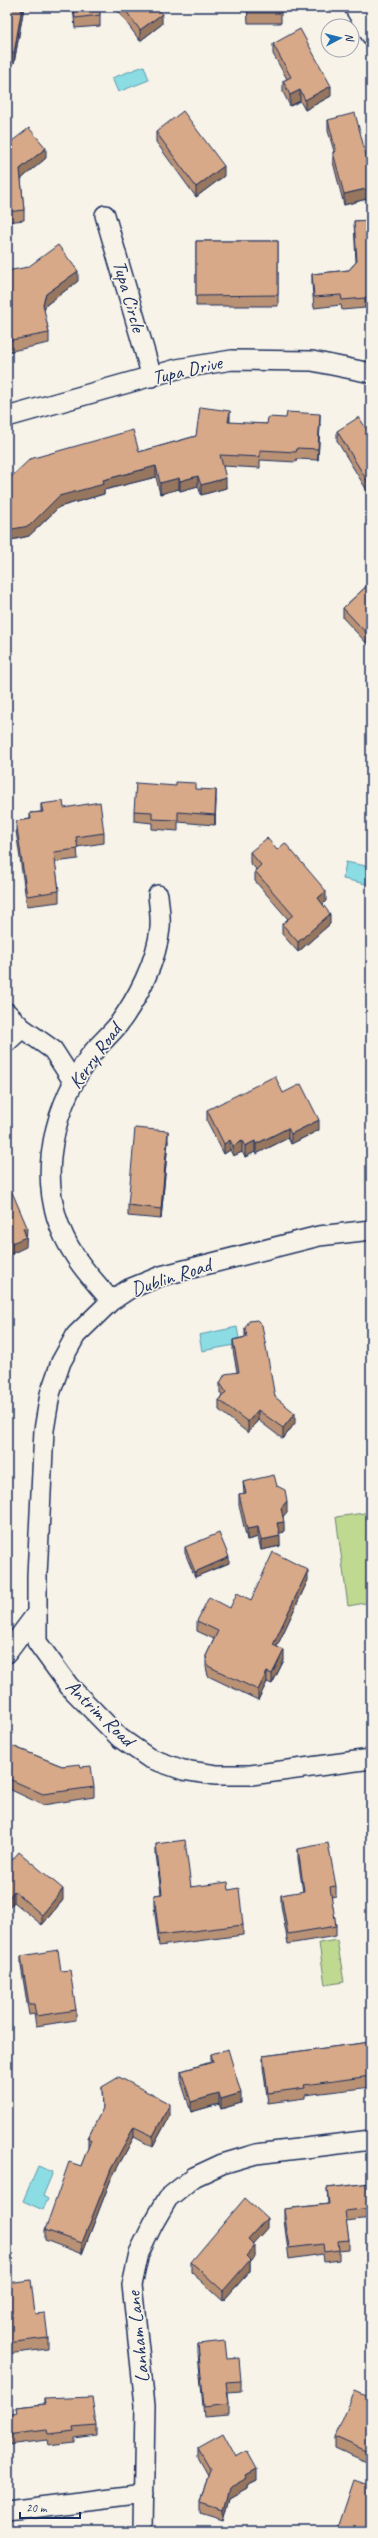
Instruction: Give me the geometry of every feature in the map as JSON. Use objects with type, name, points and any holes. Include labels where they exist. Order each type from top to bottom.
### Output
[{"type":"street","points":[[354,7],[371,35]]},
{"type":"street","name":"Tupa Circle","points":[[106,215],[152,377]]},
{"type":"street","name":"Tupa Drive","points":[[7,417],[152,377],[177,368],[232,360],[312,361],[371,373]]},
{"type":"street","name":"Kerry Road","points":[[111,1301],[74,1255],[59,1223],[50,1187],[50,1152],[57,1117],[73,1081],[91,1055],[117,1026],[137,996],[150,964],[160,928],[158,895]]},
{"type":"street","points":[[7,1013],[22,1028],[53,1050],[73,1081]]},
{"type":"street","points":[[7,1042],[22,1028]]},
{"type":"street","name":"Dublin Road","points":[[37,1613],[37,1576],[44,1430],[50,1394],[61,1362],[76,1335],[111,1301],[128,1289],[162,1276],[319,1236],[371,1230]]},
{"type":"street","points":[[7,1653],[37,1613]]},
{"type":"street","name":"Antrim Road","points":[[37,1613],[37,1642],[52,1664],[120,1738],[149,1758],[183,1770],[216,1775],[251,1775],[371,1759]]},
{"type":"street","name":"Lanham Lane","points":[[143,2531],[145,2405],[132,2284],[139,2253],[168,2198],[194,2177],[222,2164],[256,2154],[371,2140]]},
{"type":"street","points":[[7,2511],[144,2494]]},
{"type":"green space","points":[[371,1512],[371,1602],[348,1606],[336,1517]]},
{"type":"green space","points":[[337,1940],[344,1982],[325,1985],[319,1943]]},
{"type":"water","points":[[144,66],[149,80],[118,92],[112,78]]},
{"type":"water","points":[[346,862],[371,867],[371,885],[343,879]]},
{"type":"water","points":[[237,1327],[240,1344],[202,1351],[199,1335]]},
{"type":"water","points":[[38,2166],[53,2172],[43,2196],[48,2199],[43,2210],[23,2201]]},
{"type":"building","points":[[7,7],[22,7],[14,53],[7,52]]},
{"type":"building","points":[[74,7],[99,7],[100,15],[75,18]]},
{"type":"building","points":[[123,7],[157,7],[162,14],[140,30]]},
{"type":"building","points":[[248,7],[281,7],[281,13],[248,13]]},
{"type":"building","points":[[300,29],[331,86],[305,100],[300,90],[290,95],[283,81],[291,77],[273,44]]},
{"type":"building","points":[[183,111],[224,166],[196,187],[156,132]]},
{"type":"building","points":[[355,113],[371,174],[367,175],[370,188],[344,194],[333,152],[336,151],[328,120]]},
{"type":"building","points":[[29,128],[46,148],[20,169],[24,210],[7,212],[7,145]]},
{"type":"building","points":[[371,220],[371,291],[365,298],[342,300],[341,295],[314,297],[312,274],[349,270],[357,261],[354,221]]},
{"type":"building","points":[[196,241],[278,241],[278,295],[196,296]]},
{"type":"building","points":[[58,245],[78,271],[46,294],[43,304],[49,333],[7,341],[7,271],[28,267]]},
{"type":"building","points":[[200,407],[230,411],[228,422],[267,424],[268,417],[286,418],[287,412],[320,414],[318,449],[297,448],[296,452],[260,450],[260,457],[220,455],[226,478],[201,485],[198,476],[180,481],[179,478],[160,483],[156,466],[103,480],[104,484],[59,496],[29,526],[7,530],[7,481],[30,459],[133,430],[139,452],[196,436]]},
{"type":"building","points":[[359,417],[371,437],[371,487],[337,431]]},
{"type":"building","points":[[371,582],[371,638],[343,608]]},
{"type":"building","points":[[176,782],[195,783],[195,789],[216,790],[215,815],[178,812],[178,820],[152,819],[152,812],[134,811],[136,783],[176,786]]},
{"type":"building","points":[[63,801],[64,808],[100,802],[104,833],[76,837],[78,849],[54,852],[59,891],[27,896],[16,821],[31,819],[30,813],[43,812],[41,804]]},
{"type":"building","points":[[267,838],[277,850],[285,843],[326,891],[318,898],[330,914],[298,942],[282,924],[293,915],[255,871],[261,865],[250,852]]},
{"type":"building","points":[[275,1076],[283,1093],[301,1084],[319,1120],[291,1134],[288,1128],[256,1144],[255,1141],[245,1146],[242,1141],[233,1146],[230,1140],[224,1144],[207,1110]]},
{"type":"building","points":[[135,1128],[168,1131],[161,1209],[128,1205]]},
{"type":"building","points":[[7,1190],[8,1194],[12,1192],[27,1227],[23,1228],[26,1237],[7,1245]]},
{"type":"building","points":[[369,1314],[371,1314],[371,1327]]},
{"type":"building","points":[[257,1320],[262,1325],[275,1397],[295,1413],[283,1428],[258,1410],[248,1422],[219,1400],[226,1392],[220,1383],[225,1374],[239,1372],[233,1340],[247,1337],[245,1328],[249,1321]]},
{"type":"building","points":[[274,1475],[277,1486],[285,1490],[287,1501],[281,1508],[284,1522],[277,1523],[280,1536],[261,1540],[258,1527],[247,1529],[239,1494],[246,1493],[243,1482]]},
{"type":"building","points":[[219,1533],[229,1557],[195,1572],[185,1547]]},
{"type":"building","points":[[273,1552],[308,1570],[273,1645],[284,1650],[272,1674],[267,1672],[258,1690],[208,1666],[206,1656],[218,1631],[197,1621],[209,1597],[230,1608],[237,1593],[251,1600]]},
{"type":"building","points":[[7,1744],[62,1766],[80,1764],[81,1767],[91,1766],[94,1787],[43,1794],[7,1778]]},
{"type":"building","points":[[185,1840],[191,1887],[228,1882],[229,1890],[239,1888],[243,1925],[159,1935],[154,1895],[162,1894],[156,1844]]},
{"type":"building","points":[[328,1843],[336,1886],[330,1887],[336,1926],[288,1934],[281,1895],[304,1891],[298,1849]]},
{"type":"building","points":[[19,1852],[63,1889],[42,1915],[14,1891],[7,1900],[7,1866]]},
{"type":"building","points":[[58,1950],[61,1971],[70,1970],[76,2010],[36,2016],[34,2004],[29,2004],[21,1956]]},
{"type":"building","points":[[371,2042],[371,2076],[304,2085],[305,2088],[268,2093],[263,2056]]},
{"type":"building","points":[[228,2049],[241,2093],[221,2099],[219,2094],[191,2102],[181,2071],[213,2062],[211,2054]]},
{"type":"building","points":[[119,2077],[170,2104],[153,2136],[134,2127],[111,2169],[82,2243],[45,2230],[69,2162],[81,2166],[91,2140],[88,2138],[103,2108],[102,2087]]},
{"type":"building","points":[[371,2183],[371,2208],[345,2211],[349,2240],[338,2241],[339,2250],[324,2252],[323,2244],[289,2248],[284,2209],[329,2204],[327,2188]]},
{"type":"building","points":[[245,2198],[267,2218],[248,2239],[255,2246],[246,2256],[250,2260],[223,2291],[191,2262]]},
{"type":"building","points":[[31,2280],[35,2314],[45,2313],[48,2338],[7,2343],[7,2283]]},
{"type":"building","points":[[225,2341],[227,2359],[239,2358],[241,2381],[226,2382],[229,2404],[204,2407],[198,2344]]},
{"type":"building","points":[[355,2391],[371,2398],[371,2453],[335,2437]]},
{"type":"building","points":[[92,2397],[96,2425],[73,2427],[74,2431],[48,2434],[47,2430],[7,2435],[7,2415],[17,2413],[16,2407],[45,2404],[44,2399]]},
{"type":"building","points":[[223,2433],[236,2457],[247,2451],[257,2469],[246,2475],[247,2478],[229,2488],[223,2510],[200,2503],[210,2468],[198,2447]]},
{"type":"building","points":[[354,2480],[371,2486],[371,2522],[368,2531],[337,2531]]}]
